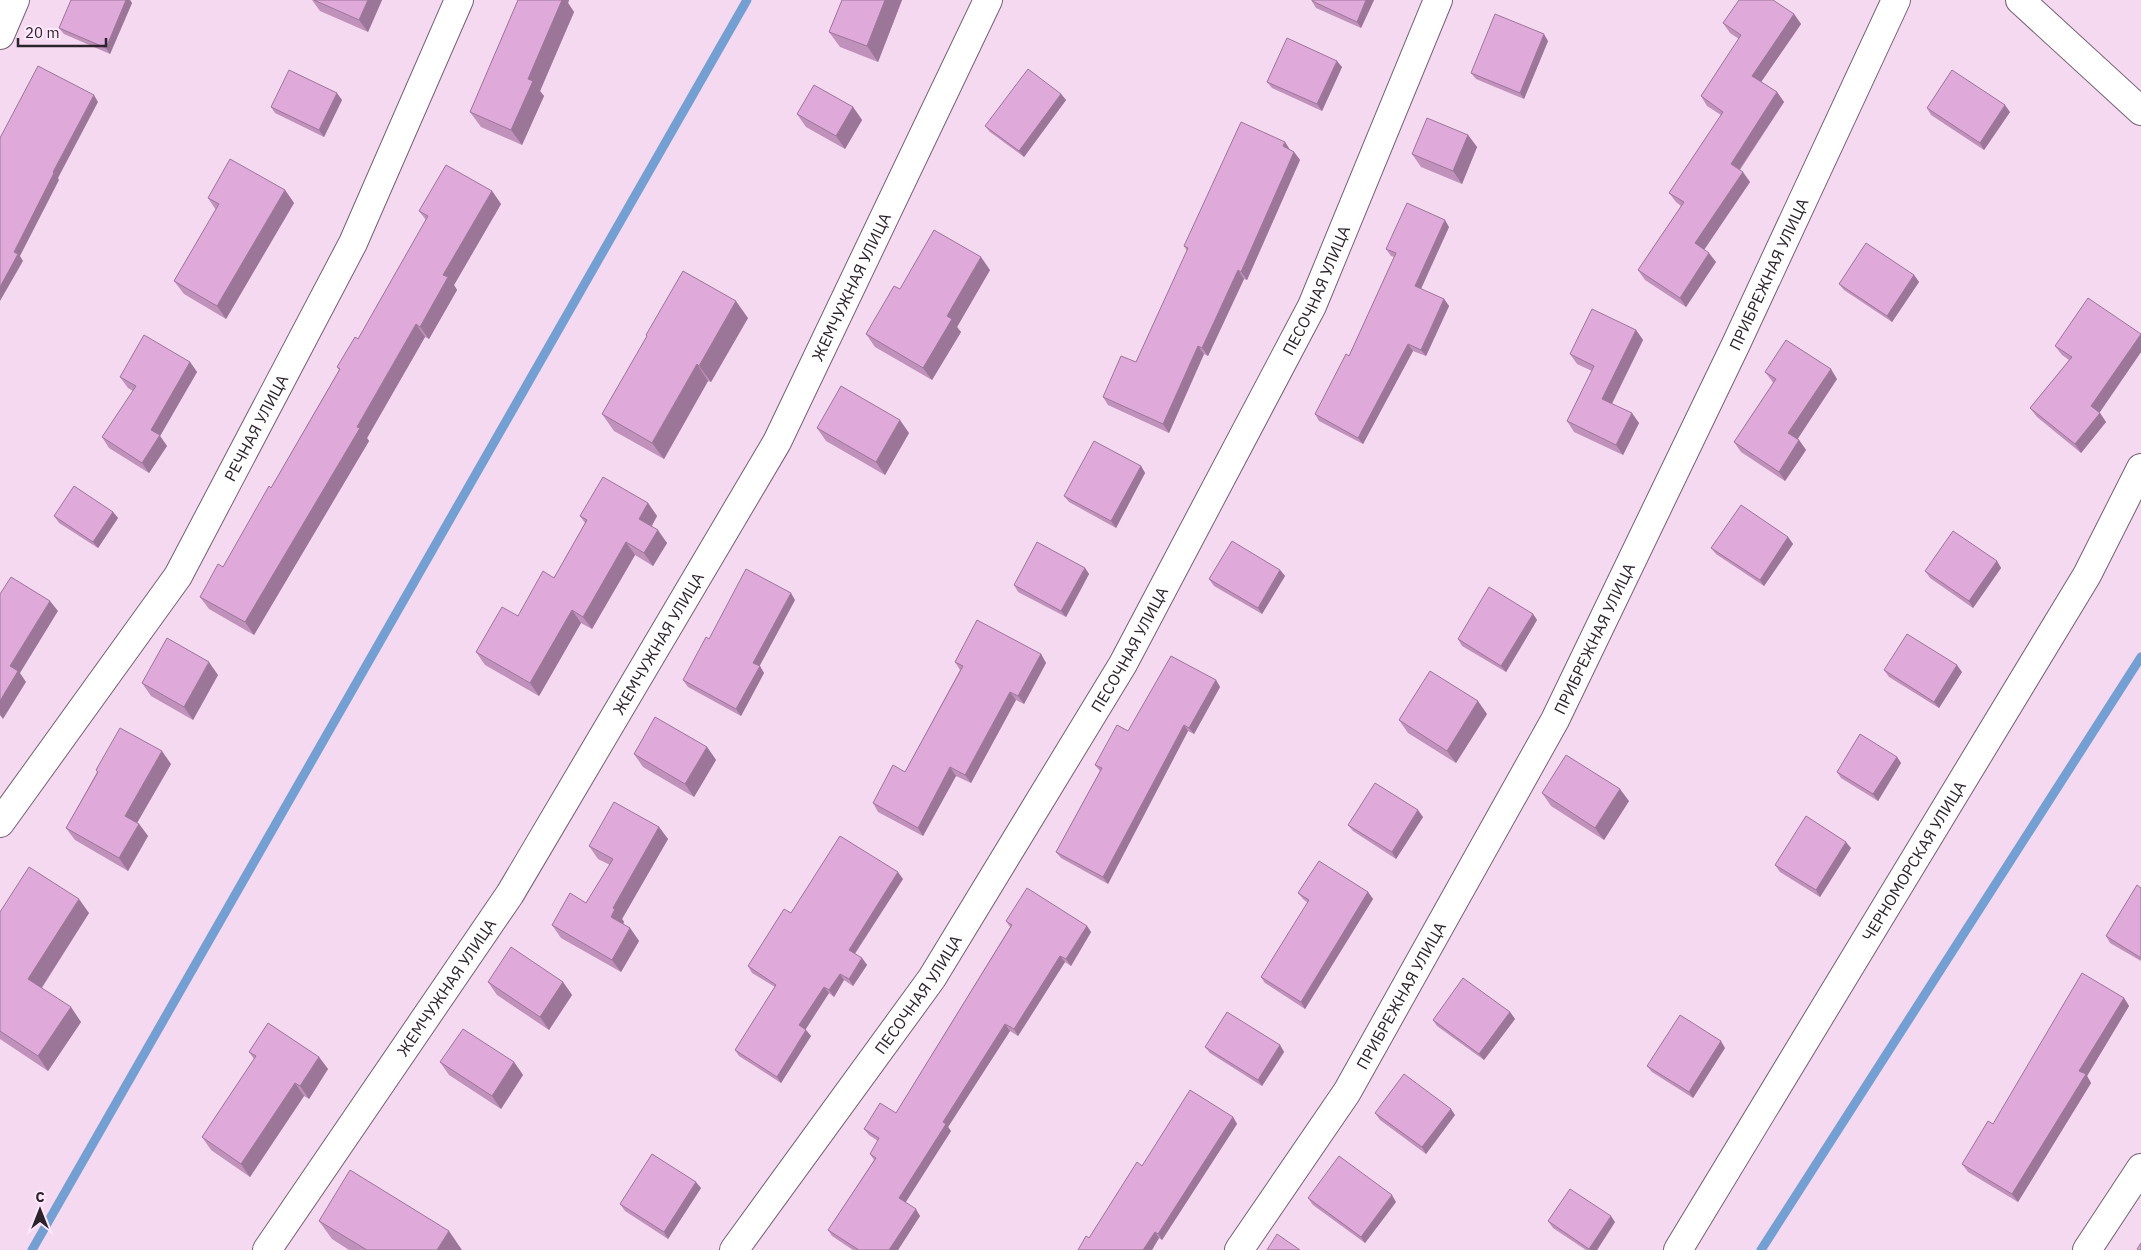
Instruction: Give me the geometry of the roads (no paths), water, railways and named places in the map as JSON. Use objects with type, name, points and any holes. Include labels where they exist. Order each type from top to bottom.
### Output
[{"type":"street","points":[[0,35],[15,0]]},
{"type":"street","name":"РЕЧНАЯ УЛИЦА","points":[[0,822],[178,576],[353,243],[459,0]]},
{"type":"street","name":"ЖЕМЧУЖНАЯ УЛИЦА","points":[[267,1250],[510,894],[777,442],[988,0]]},
{"type":"street","name":"ПЕСОЧНАЯ УЛИЦА","points":[[734,1250],[932,978],[1123,664],[1312,306],[1438,0]]},
{"type":"street","name":"ПРИБРЕЖНАЯ УЛИЦА","points":[[1240,1250],[1347,1092],[1555,720],[1732,353],[1896,0]]},
{"type":"street","points":[[2020,0],[2141,111]]},
{"type":"street","name":"ЧЕРНОМОРСКАЯ УЛИЦА","points":[[1678,1250],[2087,575],[2141,468]]},
{"type":"street","points":[[2087,1250],[2141,1168]]},
{"type":"waterway","points":[[32,1250],[747,0]]},
{"type":"waterway","points":[[1761,1250],[2141,657]]}]
